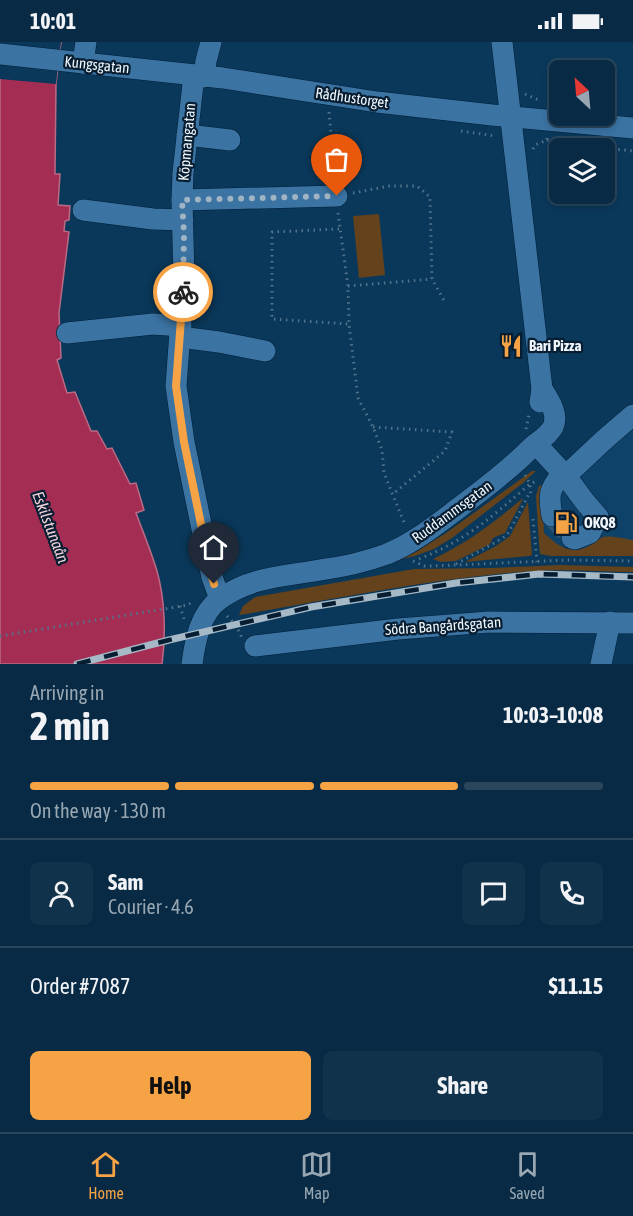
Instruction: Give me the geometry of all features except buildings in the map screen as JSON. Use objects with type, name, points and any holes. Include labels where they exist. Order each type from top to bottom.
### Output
[{"type":"street","points":[[83,63],[86,42]]},
{"type":"street","name":"Köpmangatan","points":[[211,42],[199,76],[187,135],[183,173],[184,279],[176,386],[184,442],[212,577],[220,599]]},
{"type":"street","points":[[502,42],[502,116],[542,389],[540,418],[530,439],[561,471],[567,472],[633,415]]},
{"type":"street","name":"Kungsgatan","points":[[0,54],[199,76]]},
{"type":"street","name":"Rådhustorget","points":[[199,76],[377,102],[633,128]]},
{"type":"street","points":[[187,135],[230,140]]},
{"type":"street","points":[[83,210],[153,219],[183,210],[337,196]]},
{"type":"street","points":[[67,333],[153,324],[219,342],[265,351]]},
{"type":"street","name":"Ruddammsgatan","points":[[220,599],[251,582],[365,561],[389,553],[422,536],[510,469],[530,439]]},
{"type":"street","points":[[542,515],[549,501],[552,486],[563,472],[598,517],[590,534],[572,538]]},
{"type":"street","points":[[192,664],[200,626],[220,599]]},
{"type":"street","name":"Södra Bangårdsgatan","points":[[255,646],[398,629],[489,622],[633,623]]},
{"type":"street","points":[[601,664],[610,622]]},
{"type":"path","points":[[329,112],[339,229],[348,286],[349,324],[358,398],[382,450],[384,472],[409,533]]},
{"type":"path","points":[[498,140],[495,136],[502,116]]},
{"type":"path","points":[[547,140],[633,151]]},
{"type":"path","points":[[337,196],[389,186],[417,186],[430,197],[432,279],[445,302]]},
{"type":"path","points":[[339,229],[272,232],[272,319],[349,324]]},
{"type":"path","points":[[348,286],[432,279]]},
{"type":"path","points":[[529,411],[530,439]]},
{"type":"path","points":[[373,427],[452,432],[445,451],[393,494]]},
{"type":"path","points":[[530,484],[532,502]]},
{"type":"path","points":[[454,566],[503,538],[509,532],[531,490]]},
{"type":"path","points":[[537,562],[542,515]]},
{"type":"path","points":[[413,561],[424,566],[570,560],[633,561]]},
{"type":"path","points":[[0,636],[180,606]]},
{"type":"shaded area","points":[[379,214],[385,275],[359,278],[353,216]]},
{"type":"shaded area","points":[[633,424],[633,540],[602,537],[589,547],[574,550],[559,547],[544,533],[542,485],[564,488],[578,483],[591,459]]},
{"type":"shaded area","points":[[532,471],[536,471],[452,538],[434,549],[393,561],[416,552],[446,533]]},
{"type":"shaded area","points":[[542,485],[544,533],[554,542],[564,548],[576,550],[589,546],[604,537],[633,540],[633,556],[540,554],[536,496],[539,486]]},
{"type":"shaded area","points":[[523,498],[505,533],[493,538],[490,544],[456,561],[441,562],[433,559],[480,532]]},
{"type":"shaded area","points":[[528,502],[532,555],[465,562],[510,536]]},
{"type":"shaded area","points":[[560,565],[633,567],[633,572],[545,570],[496,574],[239,615],[243,606],[255,597],[414,569]]},
{"type":"water","name":"Eskilstunaån","points":[[0,42],[61,42],[56,84],[55,174],[60,174],[58,205],[70,206],[69,220],[65,221],[64,231],[69,232],[59,313],[61,358],[57,360],[67,393],[75,392],[91,431],[97,431],[107,449],[112,448],[130,484],[136,483],[144,510],[136,513],[155,564],[162,593],[164,641],[162,664],[0,664]]},
{"type":"pier","points":[[0,42],[61,42],[56,84],[0,79]]},
{"type":"tunnel","points":[[552,516],[572,538]]},
{"type":"railway","points":[[77,664],[311,607],[456,583],[539,574],[633,577]]},
{"type":"way so far","points":[[183,292],[182,200],[337,196]]},
{"type":"place","name":"Bari Pizza","points":[[511,346]]},
{"type":"place","name":"OKQ8","points":[[566,523]]},
{"type":"route","points":[[183,292],[176,386],[184,442],[214,584]]}]
